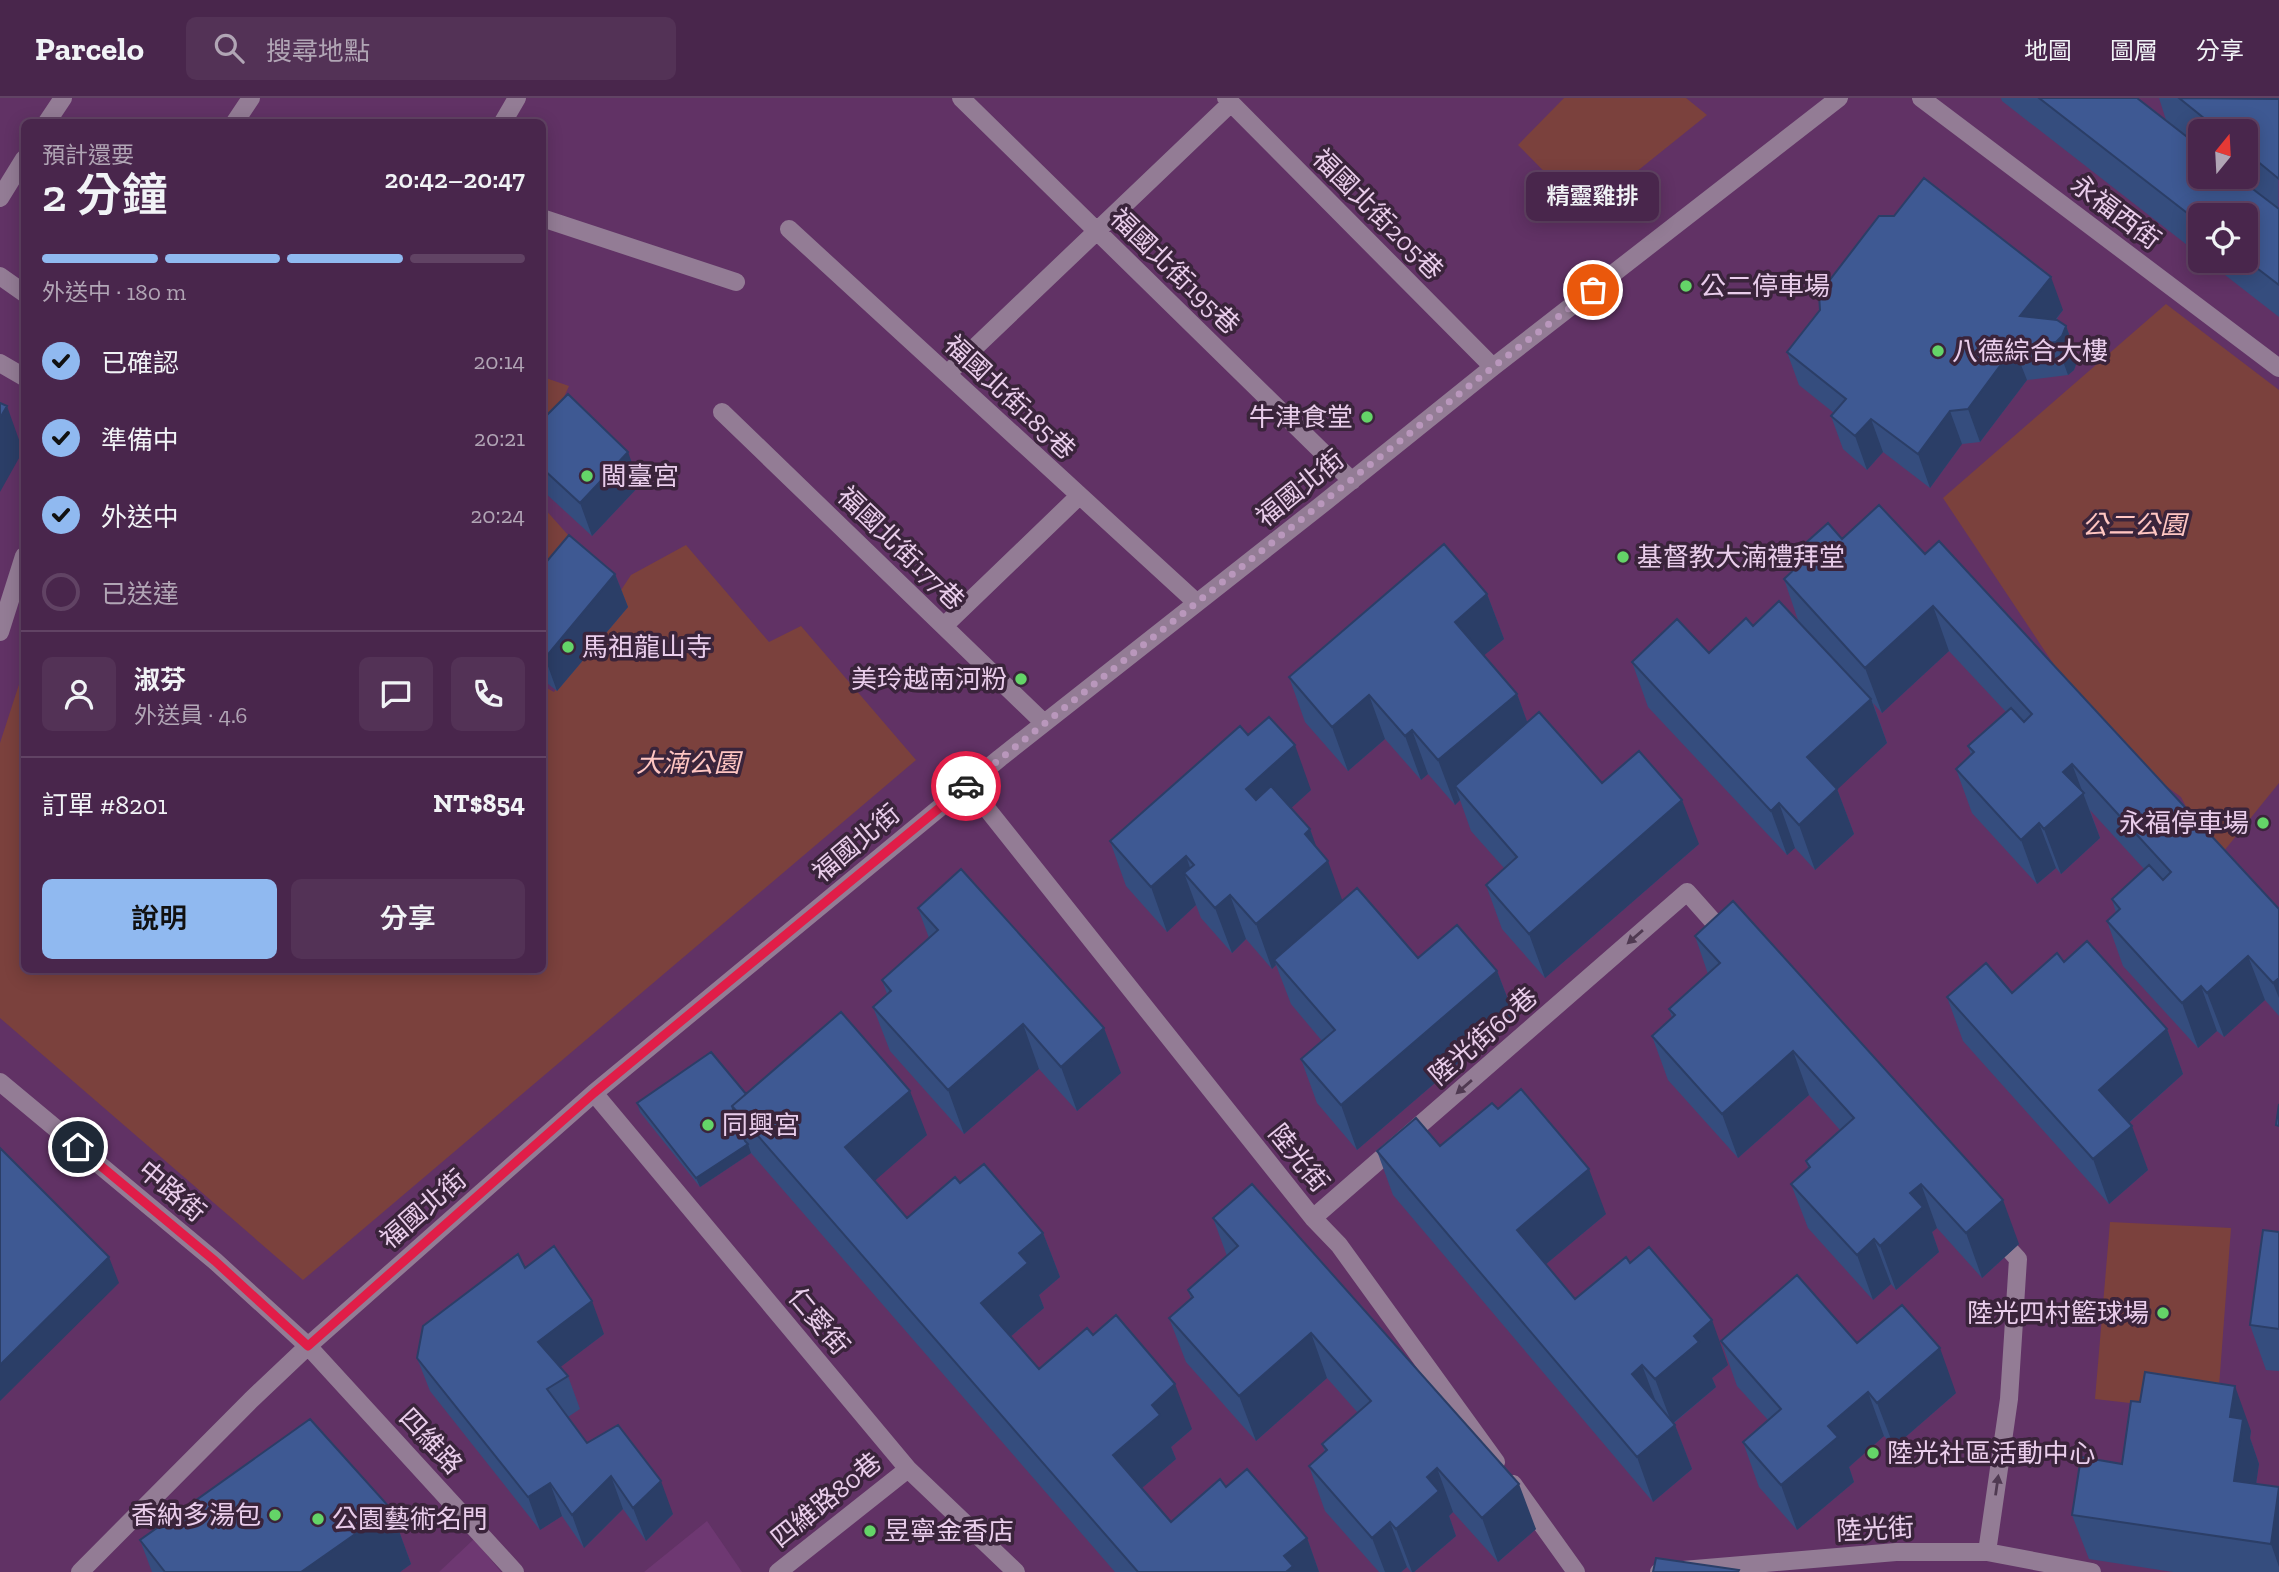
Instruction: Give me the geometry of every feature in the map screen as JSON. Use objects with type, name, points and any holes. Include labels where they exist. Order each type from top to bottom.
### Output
[{"type":"street","points":[[49,119],[63,98]]},
{"type":"street","points":[[237,119],[251,98]]},
{"type":"street","points":[[505,119],[517,98]]},
{"type":"street","name":"福國北街195巷","points":[[961,98],[1352,481]]},
{"type":"street","name":"福國北街","points":[[86,1570],[251,1400],[308,1346],[594,1093],[1044,723],[1493,367],[1839,98]]},
{"type":"street","name":"永福西街","points":[[1921,98],[2279,368]]},
{"type":"street","points":[[947,374],[1097,232],[1229,100]]},
{"type":"street","name":"福國北街205巷","points":[[1229,100],[1493,367]]},
{"type":"street","points":[[0,198],[21,164]]},
{"type":"street","points":[[546,219],[736,282]]},
{"type":"street","name":"福國北街185巷","points":[[789,229],[1196,603]]},
{"type":"street","points":[[0,276],[21,291]]},
{"type":"street","points":[[0,363],[21,375]]},
{"type":"street","name":"福國北街177巷","points":[[722,412],[1044,723]]},
{"type":"street","points":[[944,626],[1079,496]]},
{"type":"street","points":[[0,632],[21,566]]},
{"type":"street","name":"陸光街","points":[[968,785],[1313,1218],[1339,1245],[1576,1572]]},
{"type":"street","name":"陸光街60巷","points":[[1313,1218],[1687,892],[1742,953]]},
{"type":"street","name":"中路街","points":[[0,1082],[215,1261],[308,1346]]},
{"type":"street","name":"仁愛街","points":[[594,1093],[908,1469],[1016,1572]]},
{"type":"street","points":[[1980,1217],[2018,1259],[2009,1399],[1987,1552]]},
{"type":"street","name":"四維路","points":[[308,1346],[514,1572]]},
{"type":"street","name":"四維路80巷","points":[[778,1572],[908,1469]]},
{"type":"street","name":"陸光街","points":[[1659,1572],[1896,1552],[1987,1552],[2092,1572]]},
{"type":"shaded area","points":[[707,1521],[742,1572],[644,1572]]},
{"type":"shaded area","points":[[474,1539],[501,1572],[439,1572]]},
{"type":"green space","points":[[1564,98],[1686,98],[1707,115],[1585,213],[1518,145]]},
{"type":"green space","name":"公二公園","points":[[2166,304],[2279,390],[2279,783],[2215,862],[2181,797],[2104,740],[1943,498]]},
{"type":"green space","points":[[546,378],[569,386],[546,436]]},
{"type":"green space","points":[[546,510],[569,536],[546,578]]},
{"type":"green space","name":"大湳公園","points":[[686,545],[769,642],[801,626],[916,760],[303,1280],[0,1018],[0,743],[21,678],[21,973],[546,973],[546,688],[554,692],[631,575]]},
{"type":"green space","name":"陸光四村籃球場","points":[[2110,1222],[2231,1228],[2217,1413],[2095,1399]]},
{"type":"building","points":[[2039,98],[2137,98],[2188,138],[2188,189],[2253,189],[2279,209],[2279,285],[2258,269],[2258,203],[2188,203],[2188,214]]},
{"type":"building","points":[[2179,98],[2279,99],[2279,179],[2258,162],[2258,119],[2205,119]]},
{"type":"building","name":"八德綜合大樓","points":[[1924,178],[2051,277],[2020,316],[2057,320],[2066,326],[2056,342],[2014,347],[1968,409],[1950,411],[1918,454],[1871,419],[1855,436],[1831,416],[1846,399],[1787,352],[1820,310],[1819,294],[1879,216],[1894,216]]},
{"type":"building","points":[[568,394],[628,452],[580,503],[546,472],[546,416]]},
{"type":"building","points":[[0,403],[7,406],[0,418]]},
{"type":"building","points":[[1879,505],[1925,554],[1939,541],[2279,909],[2279,978],[2273,983],[2248,956],[2207,993],[2201,986],[2182,1003],[2107,921],[2120,909],[2112,899],[2149,865],[2163,880],[2171,872],[2072,764],[2063,772],[2084,793],[2044,829],[2039,823],[2021,840],[1956,769],[1974,752],[1968,746],[2011,708],[2024,722],[2032,714],[1933,606],[1865,668],[1784,579],[1799,565],[1791,556],[1828,523],[1842,539]]},
{"type":"building","points":[[569,535],[615,574],[546,657],[546,562]]},
{"type":"building","points":[[1444,544],[1487,594],[1455,622],[1517,694],[1438,760],[1412,730],[1405,736],[1369,695],[1332,727],[1289,677]]},
{"type":"building","points":[[1779,601],[1871,699],[1807,757],[1837,789],[1799,825],[1779,803],[1771,811],[1632,662],[1677,619],[1709,653],[1746,618],[1753,626]]},
{"type":"building","points":[[1539,712],[1602,783],[1639,751],[1682,800],[1529,934],[1486,885],[1517,857],[1455,786]]},
{"type":"building","points":[[1269,717],[1295,745],[1246,789],[1256,800],[1271,786],[1310,829],[1305,834],[1328,861],[1256,924],[1230,895],[1215,908],[1184,873],[1194,865],[1186,856],[1151,887],[1110,841],[1240,726],[1248,735]]},
{"type":"building","points":[[961,869],[1104,1028],[1061,1067],[1023,1024],[948,1090],[873,1007],[891,991],[882,980],[938,930],[918,908]]},
{"type":"building","points":[[1357,888],[1418,958],[1457,925],[1497,971],[1341,1105],[1301,1059],[1335,1030],[1274,960]]},
{"type":"building","points":[[1733,901],[2003,1200],[1966,1233],[1921,1184],[1910,1193],[1923,1207],[1880,1246],[1874,1239],[1857,1255],[1791,1184],[1810,1167],[1806,1161],[1854,1118],[1793,1051],[1722,1114],[1652,1036],[1675,1015],[1669,1009],[1720,963],[1695,936]]},
{"type":"building","points":[[2087,941],[2167,1029],[2099,1090],[2132,1126],[2093,1159],[1947,997],[1986,963],[2012,993],[2057,953],[2064,962]]},
{"type":"building","points":[[841,1012],[910,1091],[845,1147],[907,1218],[955,1177],[960,1183],[984,1164],[1043,1233],[1019,1253],[1028,1263],[981,1303],[1039,1369],[1087,1328],[1093,1335],[1116,1315],[1175,1384],[1152,1405],[1160,1415],[1113,1455],[1171,1522],[1220,1479],[1226,1487],[1247,1469],[1307,1538],[1284,1556],[1293,1566],[1286,1572],[1138,1572],[732,1106]]},
{"type":"building","name":"同興宮","points":[[711,1052],[746,1094],[732,1106],[748,1144],[696,1178],[637,1103]]},
{"type":"building","points":[[1521,1089],[1589,1169],[1517,1230],[1575,1299],[1626,1257],[1630,1263],[1649,1247],[1712,1320],[1694,1336],[1699,1342],[1655,1379],[1642,1365],[1632,1374],[1675,1425],[1637,1457],[1377,1151],[1416,1118],[1440,1146],[1492,1103],[1498,1109]]},
{"type":"building","points":[[2279,1104],[2279,1126],[2276,1125]]},
{"type":"building","points":[[0,1148],[109,1257],[0,1365]]},
{"type":"building","points":[[1252,1184],[1519,1484],[1482,1518],[1437,1468],[1427,1477],[1439,1491],[1396,1529],[1390,1522],[1372,1538],[1309,1466],[1327,1450],[1322,1444],[1371,1401],[1311,1333],[1239,1396],[1169,1318],[1193,1297],[1188,1290],[1238,1246],[1213,1218]]},
{"type":"building","points":[[2263,1230],[2279,1232],[2279,1329],[2250,1325]]},
{"type":"building","points":[[554,1246],[592,1301],[538,1342],[568,1376],[547,1389],[587,1443],[618,1425],[661,1481],[633,1508],[611,1476],[572,1515],[550,1483],[528,1497],[417,1358],[423,1326],[518,1254],[525,1268]]},
{"type":"building","points":[[1797,1275],[1857,1343],[1902,1305],[1940,1348],[1877,1403],[1868,1392],[1828,1426],[1838,1437],[1781,1485],[1743,1442],[1781,1409],[1721,1341]]},
{"type":"building","points":[[2145,1372],[2235,1386],[2230,1417],[2243,1419],[2234,1481],[2279,1487],[2271,1544],[2072,1515],[2081,1457],[2122,1464],[2131,1401],[2140,1402]]},
{"type":"building","points":[[310,1419],[391,1509],[301,1572],[165,1572],[140,1540]]},
{"type":"building","points":[[1656,1558],[1739,1570],[1653,1572]]},
{"type":"way so far","points":[[966,786],[1593,290]]},
{"type":"place","name":"公二停車場","points":[[1686,286]]},
{"type":"place","name":"精靈雞排","points":[[1593,290]]},
{"type":"place","name":"八德綜合大樓","points":[[1938,351]]},
{"type":"place","name":"牛津食堂","points":[[1367,417]]},
{"type":"place","name":"閩臺宮","points":[[587,476]]},
{"type":"place","name":"基督教大湳禮拜堂","points":[[1623,557]]},
{"type":"place","name":"馬祖龍山寺","points":[[568,647]]},
{"type":"place","name":"美玲越南河粉","points":[[1021,679]]},
{"type":"place","name":"永福停車場","points":[[2263,823]]},
{"type":"place","name":"同興宮","points":[[708,1125]]},
{"type":"place","name":"陸光四村籃球場","points":[[2163,1313]]},
{"type":"place","name":"陸光社區活動中心","points":[[1873,1453]]},
{"type":"place","name":"香納多湯包","points":[[275,1515]]},
{"type":"place","name":"公園藝術名門","points":[[318,1519]]},
{"type":"place","name":"昱寧金香店","points":[[870,1531]]},
{"type":"route","points":[[78,1147],[215,1261],[308,1346],[594,1093],[966,786]]}]
